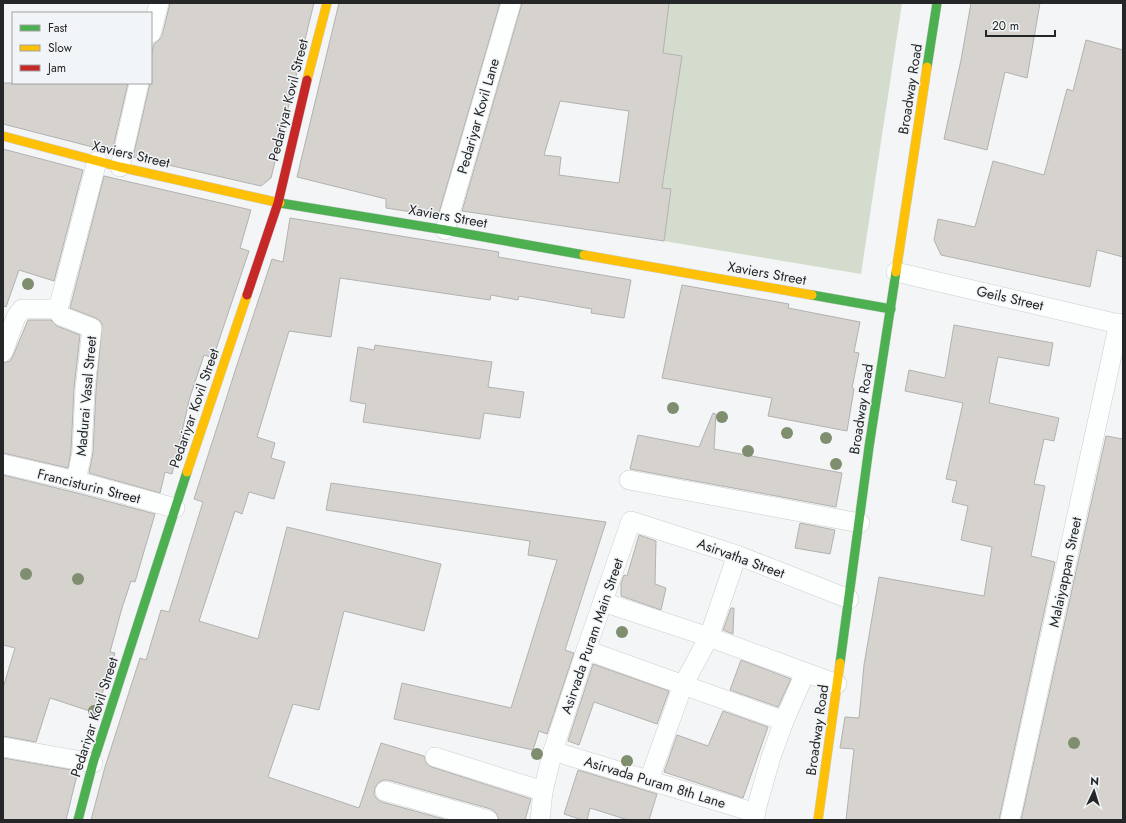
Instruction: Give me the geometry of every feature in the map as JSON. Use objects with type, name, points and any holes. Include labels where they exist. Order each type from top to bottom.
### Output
[{"type":"street","points":[[152,28],[159,3]]},
{"type":"street","name":"Pedariyar Kovil Street","points":[[78,820],[93,763],[175,508],[278,203],[327,3]]},
{"type":"street","name":"Pedariyar Kovil Lane","points":[[445,230],[511,3]]},
{"type":"street","name":"Broadway Road","points":[[818,820],[860,523],[869,447],[938,3]]},
{"type":"street","points":[[120,166],[139,84]]},
{"type":"street","name":"Xaviers Street","points":[[3,136],[97,161],[278,203],[445,230],[891,309]]},
{"type":"street","points":[[3,352],[16,317],[22,309],[58,309],[97,161]]},
{"type":"street","name":"Geils Street","points":[[896,272],[1121,324]]},
{"type":"street","name":"Madurai Vasal Street","points":[[58,309],[60,316],[92,328],[85,389],[82,452],[76,480]]},
{"type":"street","name":"Malaiyappan Street","points":[[1010,820],[1121,324]]},
{"type":"street","name":"Francisturin Street","points":[[3,464],[76,480],[175,508]]},
{"type":"street","points":[[629,480],[860,523]]},
{"type":"street","name":"Asirvatha Street","points":[[631,521],[737,554],[849,598]]},
{"type":"street","name":"Asirvada Puram Main Street","points":[[540,820],[543,790],[553,751],[631,521]]},
{"type":"street","points":[[649,780],[683,685],[709,637],[737,554]]},
{"type":"street","points":[[603,602],[709,637],[837,684]]},
{"type":"street","points":[[586,650],[784,720]]},
{"type":"street","points":[[754,816],[784,720],[805,673]]},
{"type":"street","points":[[3,747],[93,763]]},
{"type":"street","name":"Asirvada Puram 8th Lane","points":[[553,751],[649,780],[754,816]]},
{"type":"street","points":[[435,757],[543,790]]},
{"type":"street","points":[[385,791],[488,820]]},
{"type":"green space","points":[[669,3],[902,3],[861,274],[664,241],[671,190],[662,189],[682,56],[663,53]]},
{"type":"building","points":[[170,3],[314,3],[271,178],[261,186],[133,157],[150,84],[152,84],[152,52],[154,44],[162,36]]},
{"type":"building","points":[[339,3],[500,3],[438,216],[386,208],[386,199],[297,177]]},
{"type":"building","points":[[522,3],[669,3],[663,53],[682,56],[662,188],[671,189],[664,241],[462,211]],"holes":[[[560,101],[629,111],[619,183],[559,175],[561,157],[544,155]]]},
{"type":"building","points":[[971,3],[1040,3],[1027,78],[1005,72],[987,150],[944,139],[961,60]]},
{"type":"building","points":[[1086,40],[1123,50],[1123,257],[1097,250],[1090,287],[941,255],[934,240],[938,219],[975,227],[993,161],[1044,175],[1067,89],[1073,91]]},
{"type":"building","points":[[3,83],[128,84],[112,152],[3,124]]},
{"type":"building","points":[[3,149],[83,170],[54,281],[19,270],[6,307],[3,306]]},
{"type":"building","points":[[104,176],[251,210],[240,248],[249,251],[213,358],[204,355],[190,397],[172,474],[165,472],[160,493],[89,473],[93,453],[96,390],[102,325],[96,318],[70,308]]},
{"type":"building","points":[[290,218],[499,252],[498,257],[631,280],[624,318],[591,313],[592,309],[519,296],[518,300],[491,295],[490,300],[340,278],[331,337],[289,331],[257,437],[275,443],[271,458],[285,462],[274,499],[249,492],[242,514],[235,511],[199,621],[258,639],[287,527],[441,564],[424,631],[344,611],[319,710],[293,704],[268,777],[359,808],[381,743],[424,756],[427,764],[432,767],[531,799],[525,820],[499,820],[496,813],[491,809],[388,780],[383,780],[378,783],[375,788],[374,794],[377,799],[382,802],[447,820],[91,820],[105,767],[140,658],[146,660],[161,610],[169,612],[203,502],[194,499],[272,259],[283,262]]},
{"type":"building","points":[[682,285],[789,304],[788,308],[860,322],[854,352],[859,353],[852,388],[854,389],[847,431],[768,416],[772,398],[662,378]]},
{"type":"building","points":[[28,320],[51,320],[57,326],[80,335],[74,388],[71,451],[68,468],[3,453],[3,363],[10,361],[13,356]]},
{"type":"building","points":[[954,325],[1053,343],[1049,366],[998,357],[989,403],[1059,418],[1054,441],[1044,439],[1034,484],[1045,486],[1031,556],[1055,562],[999,820],[846,820],[854,749],[840,748],[845,717],[859,718],[864,665],[879,577],[984,596],[992,547],[961,540],[968,506],[952,502],[957,481],[946,479],[963,403],[905,391],[909,370],[945,378]]},
{"type":"building","points":[[375,345],[492,362],[488,387],[524,392],[520,418],[484,413],[480,439],[363,422],[366,404],[350,401],[358,347],[374,350]]},
{"type":"building","points":[[713,413],[716,414],[714,449],[842,473],[836,507],[630,469],[638,435],[699,447]]},
{"type":"building","points":[[1106,436],[1123,439],[1123,820],[1021,820]]},
{"type":"building","points":[[3,475],[155,514],[135,582],[131,581],[122,608],[110,652],[115,653],[96,713],[50,698],[36,742],[3,736],[3,688],[15,648],[3,645]]},
{"type":"building","points":[[331,483],[606,522],[565,650],[574,653],[547,734],[539,731],[533,750],[394,719],[402,683],[511,708],[557,560],[528,555],[530,541],[326,510]]},
{"type":"building","points":[[800,523],[835,530],[830,554],[795,548]]},
{"type":"building","points":[[639,535],[656,541],[655,584],[666,588],[661,610],[621,596],[621,583],[624,575],[627,576]]},
{"type":"building","points":[[731,608],[734,608],[733,634],[723,630]]},
{"type":"building","points":[[741,660],[791,679],[778,707],[730,690]]},
{"type":"building","points":[[593,664],[669,691],[657,724],[594,702],[579,745],[568,741]]},
{"type":"building","points":[[723,711],[768,727],[743,798],[664,772],[677,735],[708,746]]},
{"type":"building","points":[[3,758],[78,771],[66,820],[3,820]]},
{"type":"building","points":[[578,770],[657,794],[649,820],[628,820],[590,808],[587,820],[582,820],[564,814]]},
{"type":"traffic: fast","points":[[927,67],[937,3]]},
{"type":"traffic: fast","points":[[280,203],[445,230],[584,255]]},
{"type":"traffic: fast","points":[[840,663],[869,447],[896,272]]},
{"type":"traffic: fast","points":[[812,295],[891,309]]},
{"type":"traffic: fast","points":[[78,820],[93,763],[187,472]]},
{"type":"traffic: slow","points":[[307,80],[327,3]]},
{"type":"traffic: slow","points":[[896,272],[927,67]]},
{"type":"traffic: slow","points":[[3,136],[120,167],[280,203]]},
{"type":"traffic: slow","points":[[584,255],[812,295]]},
{"type":"traffic: slow","points":[[187,472],[247,295]]},
{"type":"traffic: slow","points":[[818,820],[840,663]]},
{"type":"traffic: jam","points":[[247,295],[278,203],[307,80]]}]
